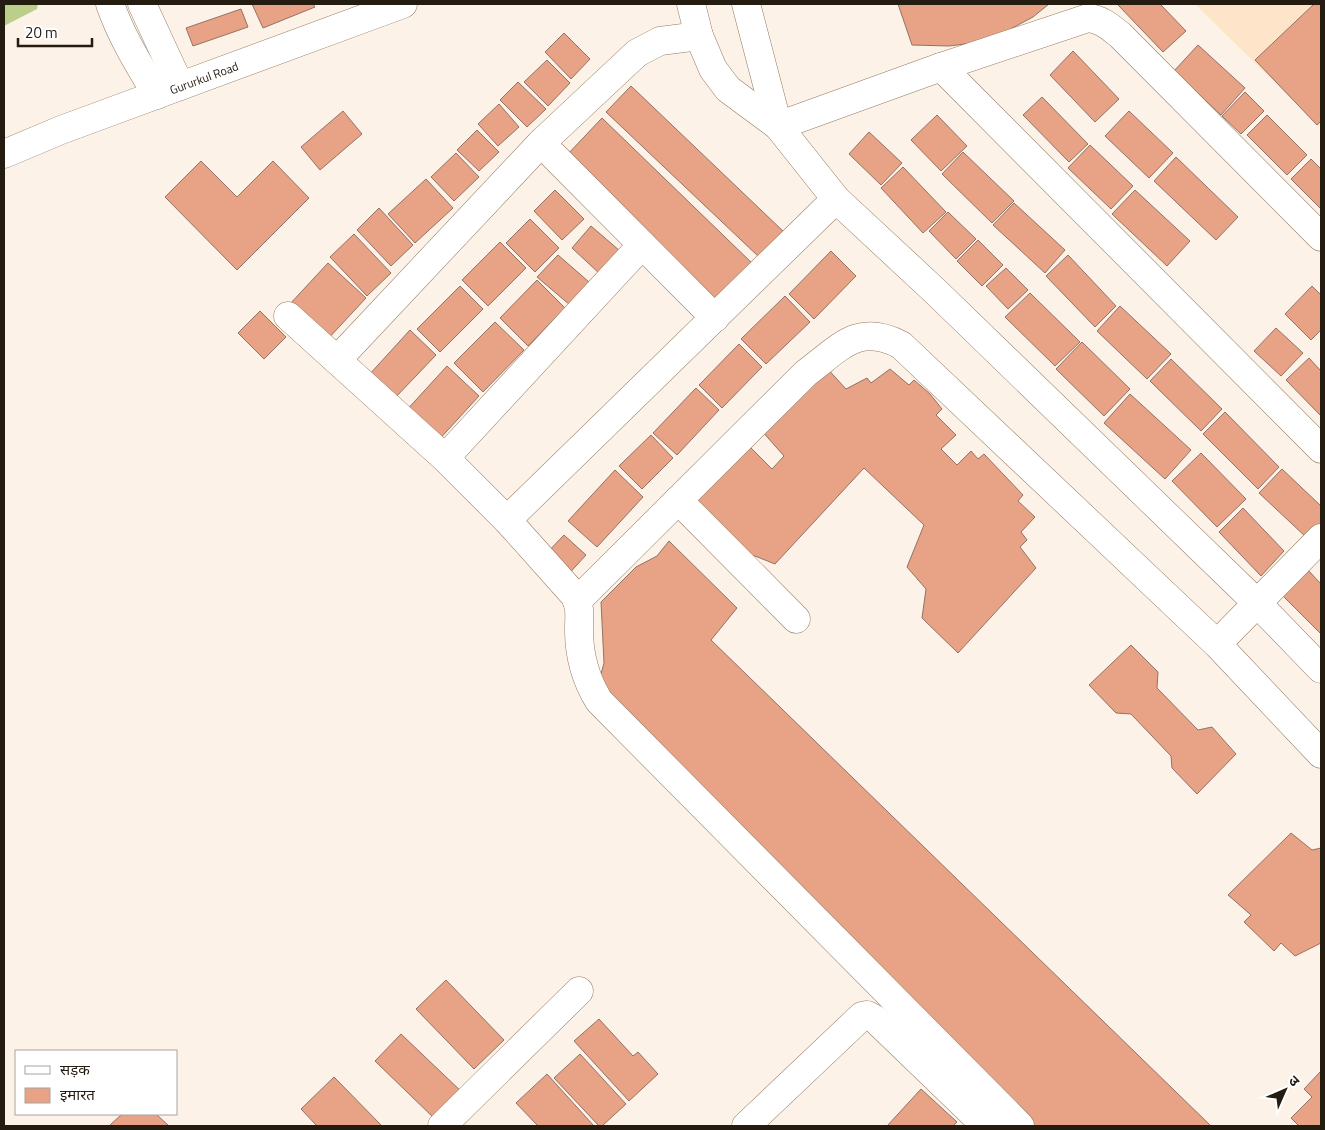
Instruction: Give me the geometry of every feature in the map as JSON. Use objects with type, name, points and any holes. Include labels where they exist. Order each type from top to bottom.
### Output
[{"type":"street","points":[[110,4],[115,19],[130,49],[168,90]]},
{"type":"street","points":[[142,4],[168,90]]},
{"type":"street","name":"Gururkul Road","points":[[4,154],[61,130],[403,4]]},
{"type":"street","points":[[691,4],[699,36],[714,68],[728,89],[778,126],[836,199],[935,291],[1257,603],[1321,669]]},
{"type":"street","points":[[746,4],[778,126]]},
{"type":"street","points":[[778,126],[941,67],[1088,18],[1100,21],[1120,35],[1321,237]]},
{"type":"street","points":[[337,360],[541,143],[637,53],[660,41],[699,36]]},
{"type":"street","points":[[941,67],[1321,449]]},
{"type":"street","points":[[541,143],[715,318]]},
{"type":"street","points":[[507,520],[836,199]]},
{"type":"street","points":[[445,458],[642,245]]},
{"type":"street","points":[[288,316],[445,458],[507,520],[578,601],[580,608],[580,653],[588,680],[600,701],[1020,1126]]},
{"type":"street","points":[[578,601],[806,373],[846,343],[858,337],[873,334],[888,338],[901,345],[1218,644],[1321,754]]},
{"type":"street","points":[[678,500],[796,619]]},
{"type":"street","points":[[1218,644],[1321,538]]},
{"type":"street","points":[[442,1126],[579,991]]},
{"type":"street","points":[[746,1126],[862,1016],[867,1015],[875,1019],[986,1126]]},
{"type":"shaded area","points":[[4,4],[38,4],[37,9],[4,26]]},
{"type":"shaded area","points":[[1195,4],[1321,4],[1321,128]]},
{"type":"building","points":[[252,4],[313,4],[315,7],[263,28]]},
{"type":"building","points":[[898,4],[1049,4],[1033,17],[988,41],[949,46],[912,45]]},
{"type":"building","points":[[1119,4],[1160,4],[1186,31],[1163,52]]},
{"type":"building","points":[[1314,4],[1321,4],[1321,121],[1317,125],[1255,60]]},
{"type":"building","points":[[241,9],[248,27],[193,46],[186,28]]},
{"type":"building","points":[[564,33],[590,59],[571,79],[545,52]]},
{"type":"building","points":[[1198,45],[1245,88],[1221,115],[1174,71]]},
{"type":"building","points":[[1073,51],[1119,99],[1095,122],[1050,75]]},
{"type":"building","points":[[547,60],[570,83],[548,106],[524,82]]},
{"type":"building","points":[[518,82],[546,109],[527,127],[500,100]]},
{"type":"building","points":[[631,86],[784,232],[759,257],[606,112]]},
{"type":"building","points":[[1245,92],[1264,111],[1241,134],[1222,116]]},
{"type":"building","points":[[1042,97],[1088,144],[1069,162],[1023,115]]},
{"type":"building","points":[[499,104],[519,127],[498,146],[478,124]]},
{"type":"building","points":[[343,111],[362,134],[320,170],[301,147]]},
{"type":"building","points":[[1129,111],[1173,153],[1149,178],[1105,136]]},
{"type":"building","points":[[937,115],[967,146],[941,171],[911,140]]},
{"type":"building","points":[[1267,115],[1307,155],[1287,175],[1247,135]]},
{"type":"building","points":[[602,118],[755,266],[720,303],[567,155]]},
{"type":"building","points":[[477,130],[499,152],[479,171],[457,150]]},
{"type":"building","points":[[869,132],[902,163],[881,185],[849,154]]},
{"type":"building","points":[[1090,145],[1133,186],[1111,209],[1068,168]]},
{"type":"building","points":[[963,152],[1014,201],[992,223],[942,174]]},
{"type":"building","points":[[456,153],[479,177],[454,201],[431,177]]},
{"type":"building","points":[[1176,157],[1238,217],[1216,240],[1154,181]]},
{"type":"building","points":[[1311,159],[1321,169],[1321,209],[1291,179]]},
{"type":"building","points":[[201,161],[237,197],[273,161],[309,198],[237,270],[165,197]]},
{"type":"building","points":[[903,167],[946,212],[923,233],[881,188]]},
{"type":"building","points":[[426,179],[453,208],[415,243],[388,214]]},
{"type":"building","points":[[555,190],[584,219],[562,240],[534,211]]},
{"type":"building","points":[[1135,190],[1190,241],[1167,266],[1112,214]]},
{"type":"building","points":[[1014,203],[1065,250],[1045,273],[993,225]]},
{"type":"building","points":[[379,208],[413,245],[391,266],[357,230]]},
{"type":"building","points":[[948,212],[976,239],[956,259],[929,231]]},
{"type":"building","points":[[530,219],[559,248],[535,272],[506,243]]},
{"type":"building","points":[[591,226],[620,251],[600,274],[572,248]]},
{"type":"building","points":[[354,234],[391,273],[367,296],[330,257]]},
{"type":"building","points":[[978,240],[1003,265],[982,286],[957,261]]},
{"type":"building","points":[[500,242],[526,268],[488,306],[462,280]]},
{"type":"building","points":[[831,251],[856,276],[814,319],[789,294]]},
{"type":"building","points":[[558,255],[589,282],[570,305],[537,277]]},
{"type":"building","points":[[1068,255],[1116,306],[1095,327],[1046,276]]},
{"type":"building","points":[[328,263],[366,298],[326,341],[289,305]]},
{"type":"building","points":[[1006,268],[1028,290],[1008,309],[986,286]]},
{"type":"building","points":[[537,280],[565,308],[528,346],[500,318]]},
{"type":"building","points":[[460,286],[483,309],[440,352],[417,329]]},
{"type":"building","points":[[1312,286],[1321,295],[1321,330],[1311,340],[1285,314]]},
{"type":"building","points":[[1030,293],[1080,342],[1055,366],[1005,317]]},
{"type":"building","points":[[785,296],[810,322],[766,364],[741,339]]},
{"type":"building","points":[[1120,306],[1171,354],[1147,379],[1097,331]]},
{"type":"building","points":[[260,311],[286,337],[264,359],[238,333]]},
{"type":"building","points":[[495,322],[524,350],[483,392],[454,363]]},
{"type":"building","points":[[1276,328],[1303,353],[1281,376],[1254,351]]},
{"type":"building","points":[[410,330],[436,355],[393,400],[368,376]]},
{"type":"building","points":[[1082,342],[1130,389],[1104,416],[1056,369]]},
{"type":"building","points":[[739,344],[762,367],[722,408],[699,385]]},
{"type":"building","points":[[1309,358],[1321,371],[1321,416],[1286,380]]},
{"type":"building","points":[[1171,359],[1222,409],[1201,431],[1150,381]]},
{"type":"building","points":[[824,365],[846,389],[867,378],[871,383],[890,369],[909,385],[914,380],[930,394],[942,409],[936,415],[956,435],[941,449],[957,465],[971,451],[978,459],[984,454],[1023,495],[1018,501],[1035,517],[1021,532],[1027,540],[1020,547],[1036,568],[958,653],[922,618],[926,589],[907,567],[924,525],[864,468],[775,564],[755,556],[749,557],[728,540],[698,500],[748,445],[772,469],[784,456],[761,430]]},
{"type":"building","points":[[447,366],[479,396],[436,443],[404,413]]},
{"type":"building","points":[[696,388],[719,410],[677,455],[653,433]]},
{"type":"building","points":[[1130,394],[1191,450],[1165,479],[1104,423]]},
{"type":"building","points":[[1225,412],[1279,467],[1258,489],[1203,434]]},
{"type":"building","points":[[651,435],[673,458],[642,489],[619,466]]},
{"type":"building","points":[[1201,453],[1246,499],[1217,527],[1172,481]]},
{"type":"building","points":[[1282,469],[1321,506],[1321,523],[1307,538],[1259,493]]},
{"type":"building","points":[[615,470],[643,497],[597,547],[568,521]]},
{"type":"building","points":[[1243,508],[1284,551],[1261,576],[1219,532]]},
{"type":"building","points":[[564,535],[586,555],[565,578],[543,557]]},
{"type":"building","points":[[669,541],[737,608],[711,640],[1211,1126],[1031,1126],[596,692],[604,663],[601,602],[636,567],[657,556]]},
{"type":"building","points":[[1307,569],[1321,584],[1321,634],[1281,594]]},
{"type":"building","points":[[1131,645],[1158,672],[1157,688],[1198,730],[1212,727],[1236,754],[1197,794],[1172,768],[1171,756],[1131,714],[1116,713],[1089,685]]},
{"type":"building","points":[[1291,833],[1312,850],[1321,848],[1321,943],[1295,956],[1281,943],[1274,951],[1244,922],[1251,915],[1228,895]]},
{"type":"building","points":[[446,980],[504,1040],[474,1069],[416,1009]]},
{"type":"building","points":[[599,1019],[633,1056],[638,1052],[658,1074],[629,1101],[574,1041]]},
{"type":"building","points":[[401,1034],[465,1095],[438,1122],[375,1061]]},
{"type":"building","points":[[580,1054],[626,1104],[602,1126],[599,1126],[554,1078]]},
{"type":"building","points":[[1321,1071],[1321,1126],[1299,1126],[1291,1118],[1312,1097],[1304,1089]]},
{"type":"building","points":[[547,1074],[594,1126],[538,1126],[516,1103]]},
{"type":"building","points":[[334,1077],[382,1126],[317,1126],[301,1109]]},
{"type":"building","points":[[921,1089],[957,1122],[953,1126],[887,1126]]},
{"type":"building","points":[[121,1115],[157,1115],[169,1126],[109,1126]]}]
